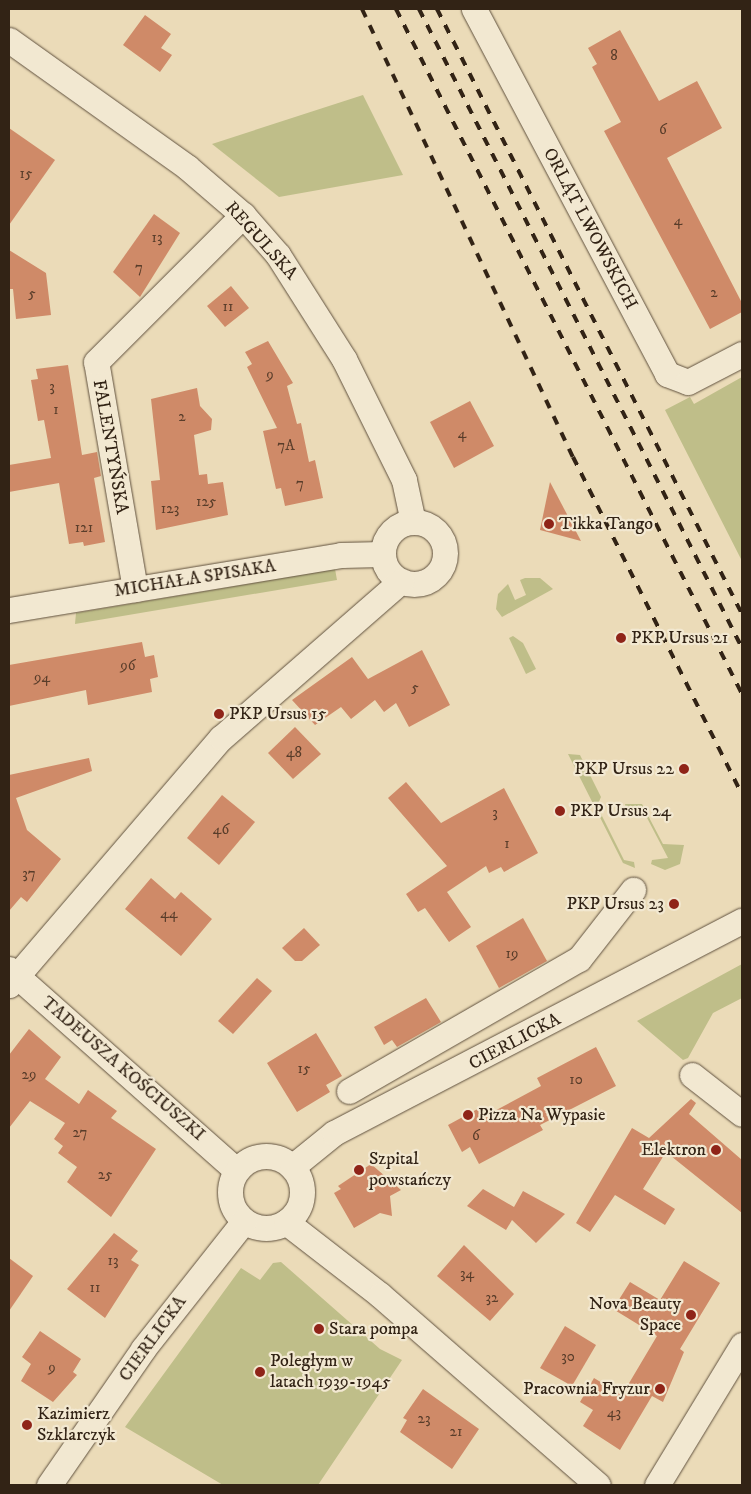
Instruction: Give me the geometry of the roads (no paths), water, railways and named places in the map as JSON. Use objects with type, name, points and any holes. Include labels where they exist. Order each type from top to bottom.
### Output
[{"type":"street","name":"ORLĄT LWOWSKICH","points":[[474,9],[667,374],[688,382],[742,354]]},
{"type":"street","name":"REGULSKA","points":[[9,40],[187,167],[243,215],[278,255],[323,320],[404,480],[413,522]]},
{"type":"street","name":"FALENTYŃSKA","points":[[134,589],[96,362],[243,215]]},
{"type":"street","points":[[11,976],[221,738],[401,581],[430,580],[445,555],[436,530],[413,522],[391,532],[382,554],[388,570],[401,581]]},
{"type":"street","name":"MICHAŁA SPISAKA","points":[[9,610],[341,555],[382,554]]},
{"type":"street","points":[[348,1092],[579,959],[633,890]]},
{"type":"street","name":"CIERLICKA","points":[[292,1167],[334,1133],[742,921]]},
{"type":"street","name":"TADEUSZA KOŚCIUSZKI","points":[[11,976],[236,1170]]},
{"type":"street","points":[[692,1075],[742,1114]]},
{"type":"street","points":[[263,1156],[292,1167],[302,1196],[286,1222],[265,1229],[244,1221],[229,1198],[236,1170],[263,1156]]},
{"type":"street","name":"CIERLICKA","points":[[50,1485],[143,1349],[244,1221]]},
{"type":"street","points":[[286,1222],[380,1295],[598,1485]]},
{"type":"street","points":[[657,1485],[742,1345]]},
{"type":"railway","points":[[362,9],[573,457],[742,795]]},
{"type":"railway","points":[[396,9],[742,694]]},
{"type":"railway","points":[[419,9],[742,648]]},
{"type":"railway","points":[[437,9],[742,614]]},
{"type":"place","name":"Tikka Tango","points":[[549,524]]},
{"type":"place","name":"PKP Ursus 21","points":[[621,638]]},
{"type":"place","name":"PKP Ursus 15","points":[[219,714]]},
{"type":"place","name":"PKP Ursus 22","points":[[684,769]]},
{"type":"place","name":"PKP Ursus 24","points":[[560,811]]},
{"type":"place","name":"PKP Ursus 23","points":[[674,904]]},
{"type":"place","name":"Pizza Na Wypasie","points":[[468,1115]]},
{"type":"place","name":"Elektron","points":[[716,1150]]},
{"type":"place","name":"Szpital powstańczy","points":[[359,1170]]},
{"type":"place","name":"Nova Beauty Space","points":[[691,1315]]},
{"type":"place","name":"Stara pompa","points":[[319,1329]]},
{"type":"place","name":"Poległym w latach 1939-1945","points":[[260,1372]]},
{"type":"place","name":"Pracownia Fryzur","points":[[660,1389]]},
{"type":"place","name":"Kazimierz Szklarczyk","points":[[27,1425]]}]
